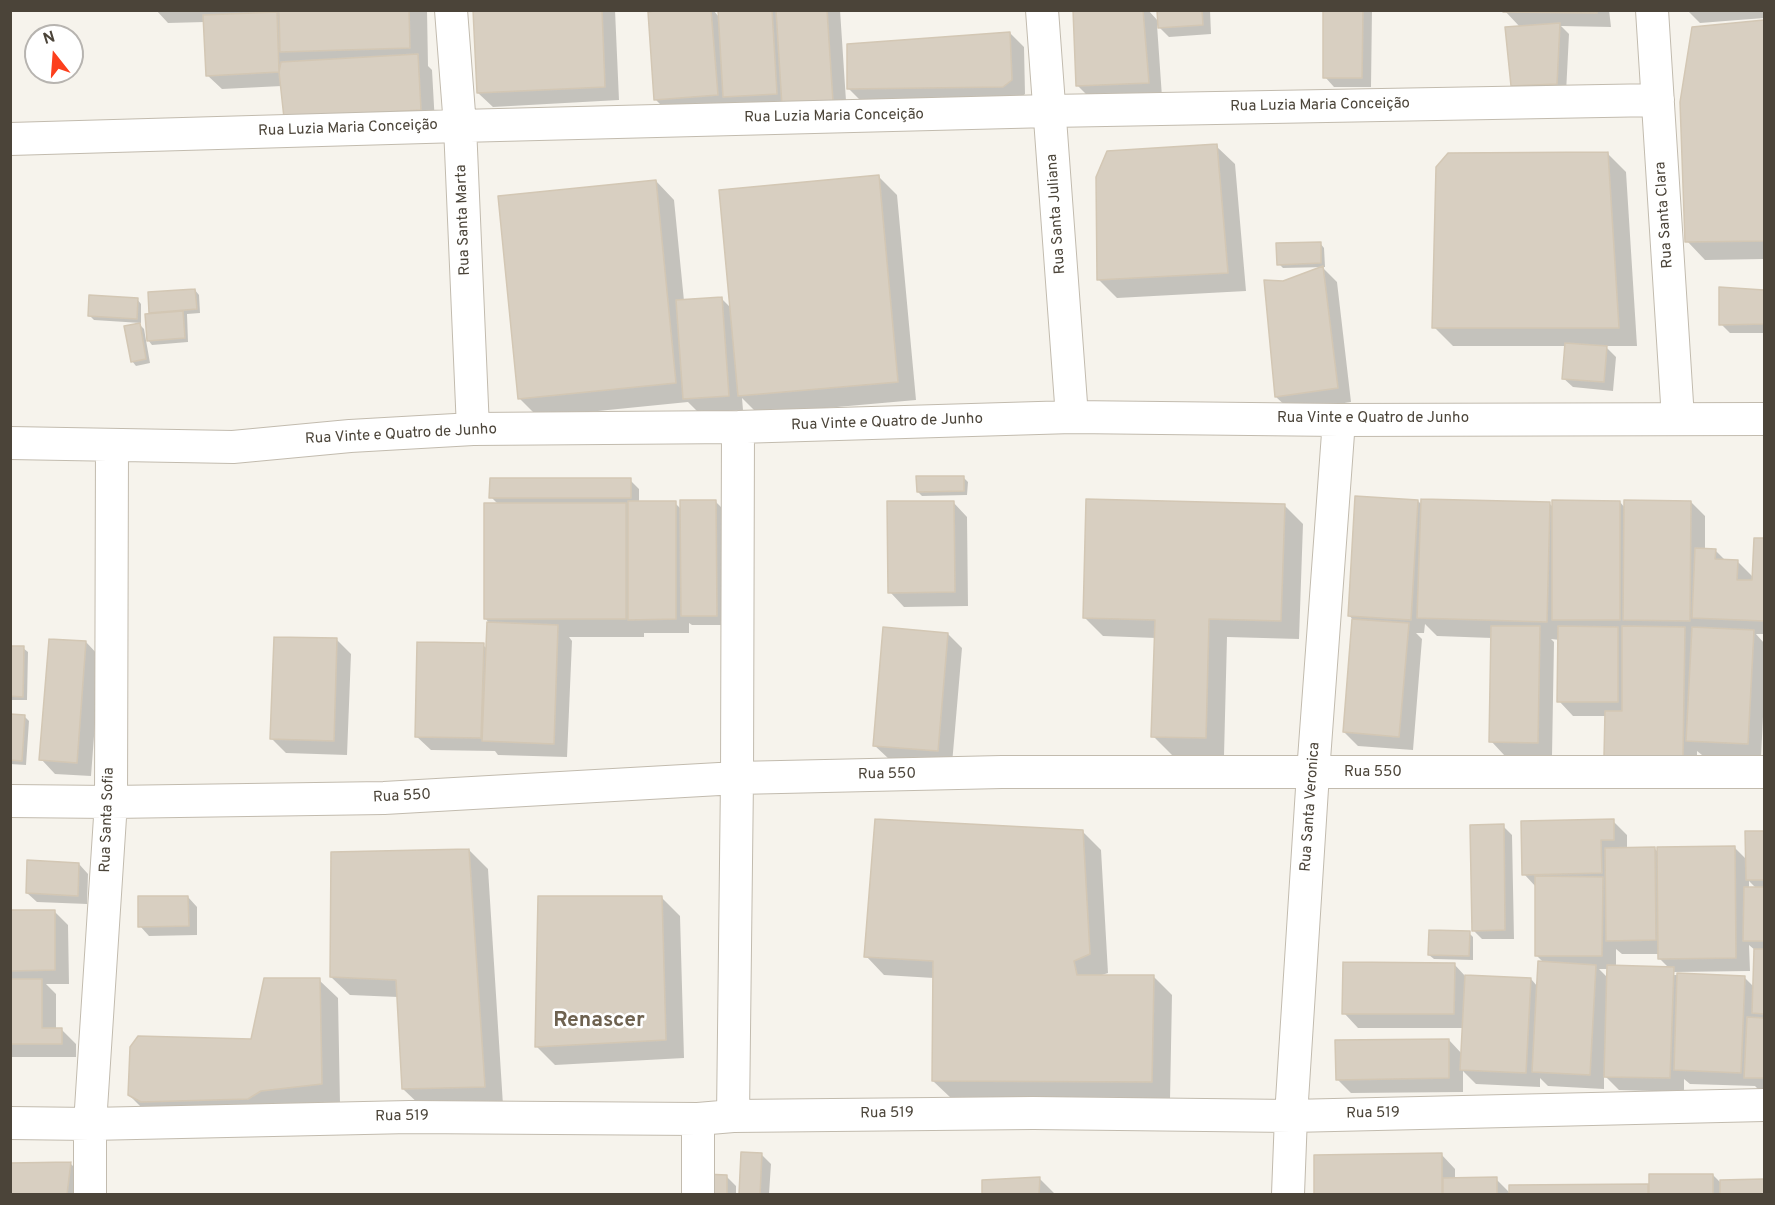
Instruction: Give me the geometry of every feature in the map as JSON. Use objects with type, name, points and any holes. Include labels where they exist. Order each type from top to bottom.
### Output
[{"type":"street","name":"Rua Santa Marta","points":[[452,10],[460,126],[473,429]]},
{"type":"street","name":"Rua Santa Juliana","points":[[1042,10],[1072,417]]},
{"type":"street","name":"Rua Santa Clara","points":[[1652,10],[1678,419]]},
{"type":"street","name":"Rua Luzia Maria Conceição","points":[[10,139],[1050,111],[1658,100]]},
{"type":"street","name":"Rua Vinte e Quatro de Junho","points":[[10,443],[233,447],[350,436],[473,429],[738,427],[1072,417],[1339,420],[1764,419]]},
{"type":"street","name":"Rua Santa Veronica","points":[[1288,1194],[1313,773],[1339,420]]},
{"type":"street","points":[[733,1116],[738,427]]},
{"type":"street","name":"Rua Santa Sofia","points":[[90,1194],[90,1124],[111,802],[112,444]]},
{"type":"street","name":"Rua 550","points":[[10,801],[111,802],[384,798],[737,778],[1002,772],[1764,772]]},
{"type":"street","name":"Rua 519","points":[[10,1123],[90,1124],[411,1117],[698,1119],[733,1116],[1033,1113],[1291,1116],[1764,1105]]},
{"type":"street","points":[[698,1119],[698,1194]]},
{"type":"building","points":[[279,10],[409,10],[410,48],[280,52]]},
{"type":"building","points":[[473,10],[602,10],[605,87],[477,93]]},
{"type":"building","points":[[711,10],[718,95],[654,100],[648,12]]},
{"type":"building","points":[[718,10],[772,10],[777,94],[723,97]]},
{"type":"building","points":[[776,10],[827,10],[833,102],[782,106]]},
{"type":"building","points":[[1073,10],[1143,10],[1149,83],[1076,86]]},
{"type":"building","points":[[1157,10],[1202,10],[1203,25],[1158,28]]},
{"type":"building","points":[[1323,10],[1363,10],[1362,78],[1323,78]]},
{"type":"building","points":[[1503,10],[1597,10],[1597,13],[1503,12]]},
{"type":"building","points":[[277,12],[279,72],[206,76],[203,15]]},
{"type":"building","points":[[1764,20],[1764,241],[1685,242],[1680,102],[1692,27]]},
{"type":"building","points":[[1560,23],[1557,84],[1511,86],[1505,27]]},
{"type":"building","points":[[1010,32],[1012,80],[1003,87],[847,89],[847,44]]},
{"type":"building","points":[[418,54],[421,110],[284,118],[279,72],[281,62]]},
{"type":"building","points":[[1217,144],[1228,273],[1097,280],[1096,177],[1107,151]]},
{"type":"building","points":[[1608,152],[1619,328],[1432,328],[1436,167],[1448,153]]},
{"type":"building","points":[[879,175],[898,382],[738,396],[719,190]]},
{"type":"building","points":[[656,180],[676,383],[518,399],[498,196]]},
{"type":"building","points":[[1321,242],[1321,263],[1277,265],[1276,243]]},
{"type":"building","points":[[1323,266],[1338,388],[1275,397],[1264,280],[1283,281]]},
{"type":"building","points":[[1719,287],[1764,290],[1764,324],[1719,325]]},
{"type":"building","points":[[195,289],[197,309],[149,313],[148,292]]},
{"type":"building","points":[[89,295],[138,298],[137,319],[88,316]]},
{"type":"building","points":[[722,297],[729,396],[683,399],[676,300]]},
{"type":"building","points":[[183,311],[185,338],[147,341],[145,314]]},
{"type":"building","points":[[140,323],[146,359],[131,362],[124,326]]},
{"type":"building","points":[[1565,343],[1607,346],[1604,382],[1562,379]]},
{"type":"building","points":[[916,476],[964,476],[964,491],[917,492]]},
{"type":"building","points":[[490,478],[631,478],[631,498],[489,498]]},
{"type":"building","points":[[1355,496],[1418,500],[1411,620],[1348,616]]},
{"type":"building","points":[[1086,499],[1285,504],[1281,621],[1209,619],[1206,738],[1151,737],[1155,620],[1083,618]]},
{"type":"building","points":[[1421,499],[1550,502],[1547,622],[1417,618]]},
{"type":"building","points":[[680,500],[716,500],[717,616],[681,616]]},
{"type":"building","points":[[1552,500],[1620,501],[1620,620],[1552,620]]},
{"type":"building","points":[[1624,500],[1691,501],[1690,621],[1623,620]]},
{"type":"building","points":[[628,501],[676,501],[676,619],[628,620]]},
{"type":"building","points":[[887,501],[954,501],[955,592],[888,593]]},
{"type":"building","points":[[484,503],[626,503],[626,619],[484,619]]},
{"type":"building","points":[[1754,538],[1764,538],[1764,621],[1692,618],[1695,548],[1716,549],[1715,559],[1738,560],[1737,580],[1752,580]]},
{"type":"building","points":[[1352,619],[1409,623],[1399,737],[1343,732]]},
{"type":"building","points":[[487,622],[558,625],[554,744],[482,741]]},
{"type":"building","points":[[1491,626],[1540,626],[1538,743],[1489,742]]},
{"type":"building","points":[[1558,626],[1618,627],[1618,702],[1557,702]]},
{"type":"building","points":[[1622,626],[1685,627],[1683,756],[1604,756],[1605,711],[1622,711]]},
{"type":"building","points":[[883,627],[948,633],[938,751],[873,746]]},
{"type":"building","points":[[1692,627],[1754,630],[1748,744],[1686,741]]},
{"type":"building","points":[[274,637],[337,638],[334,741],[270,739]]},
{"type":"building","points":[[49,639],[86,641],[77,763],[39,760]]},
{"type":"building","points":[[417,642],[484,643],[481,738],[415,737]]},
{"type":"building","points":[[10,646],[24,646],[23,697],[10,696]]},
{"type":"building","points":[[10,714],[25,715],[22,761],[10,760]]},
{"type":"building","points":[[875,819],[1083,830],[1090,954],[1074,961],[1077,975],[1154,975],[1152,1082],[932,1081],[933,961],[864,957]]},
{"type":"building","points":[[1614,819],[1614,840],[1601,840],[1602,873],[1522,875],[1521,821]]},
{"type":"building","points":[[1504,824],[1505,930],[1472,931],[1470,825]]},
{"type":"building","points":[[1745,831],[1764,831],[1764,880],[1746,880]]},
{"type":"building","points":[[1735,846],[1736,958],[1658,959],[1657,847]]},
{"type":"building","points":[[1655,847],[1656,940],[1606,941],[1605,848]]},
{"type":"building","points":[[469,849],[485,1087],[402,1089],[396,980],[330,977],[331,852]]},
{"type":"building","points":[[27,860],[79,863],[78,896],[26,893]]},
{"type":"building","points":[[1535,876],[1603,877],[1602,956],[1535,956]]},
{"type":"building","points":[[1744,887],[1764,887],[1764,941],[1743,941]]},
{"type":"building","points":[[138,896],[188,896],[189,926],[138,927]]},
{"type":"building","points":[[538,896],[662,896],[666,1040],[535,1047]]},
{"type":"building","points":[[10,910],[55,910],[55,970],[10,971]]},
{"type":"building","points":[[1429,930],[1470,931],[1469,956],[1428,955]]},
{"type":"building","points":[[1754,949],[1764,949],[1764,1014],[1752,1013]]},
{"type":"building","points":[[1538,961],[1596,965],[1590,1075],[1532,1072]]},
{"type":"building","points":[[1343,962],[1455,963],[1454,1014],[1342,1014]]},
{"type":"building","points":[[1607,965],[1674,967],[1670,1078],[1604,1077]]},
{"type":"building","points":[[1677,973],[1745,976],[1741,1073],[1674,1070]]},
{"type":"building","points":[[1465,975],[1531,978],[1526,1073],[1460,1070]]},
{"type":"building","points":[[264,978],[320,978],[322,1084],[261,1091],[248,1099],[141,1102],[128,1095],[130,1047],[138,1036],[251,1039]]},
{"type":"building","points":[[10,979],[42,979],[42,1028],[62,1028],[62,1044],[10,1044]]},
{"type":"building","points":[[1747,1017],[1764,1018],[1764,1078],[1744,1078]]},
{"type":"building","points":[[1449,1039],[1449,1078],[1336,1080],[1335,1040]]},
{"type":"building","points":[[741,1152],[762,1153],[760,1194],[739,1194]]},
{"type":"building","points":[[1442,1153],[1442,1194],[1314,1194],[1314,1155]]},
{"type":"building","points":[[71,1162],[67,1194],[10,1194],[10,1163]]},
{"type":"building","points":[[704,1174],[727,1175],[727,1194],[703,1194]]},
{"type":"building","points":[[1649,1174],[1713,1174],[1713,1194],[1649,1194]]},
{"type":"building","points":[[1040,1177],[1039,1194],[982,1194],[982,1180]]},
{"type":"building","points":[[1497,1177],[1497,1194],[1443,1194],[1443,1178]]},
{"type":"building","points":[[1764,1179],[1764,1194],[1720,1194],[1720,1180]]},
{"type":"building","points":[[1648,1184],[1648,1194],[1509,1194],[1509,1185]]},
{"type":"district","name":"Renascer","points":[[599,1022]]}]
